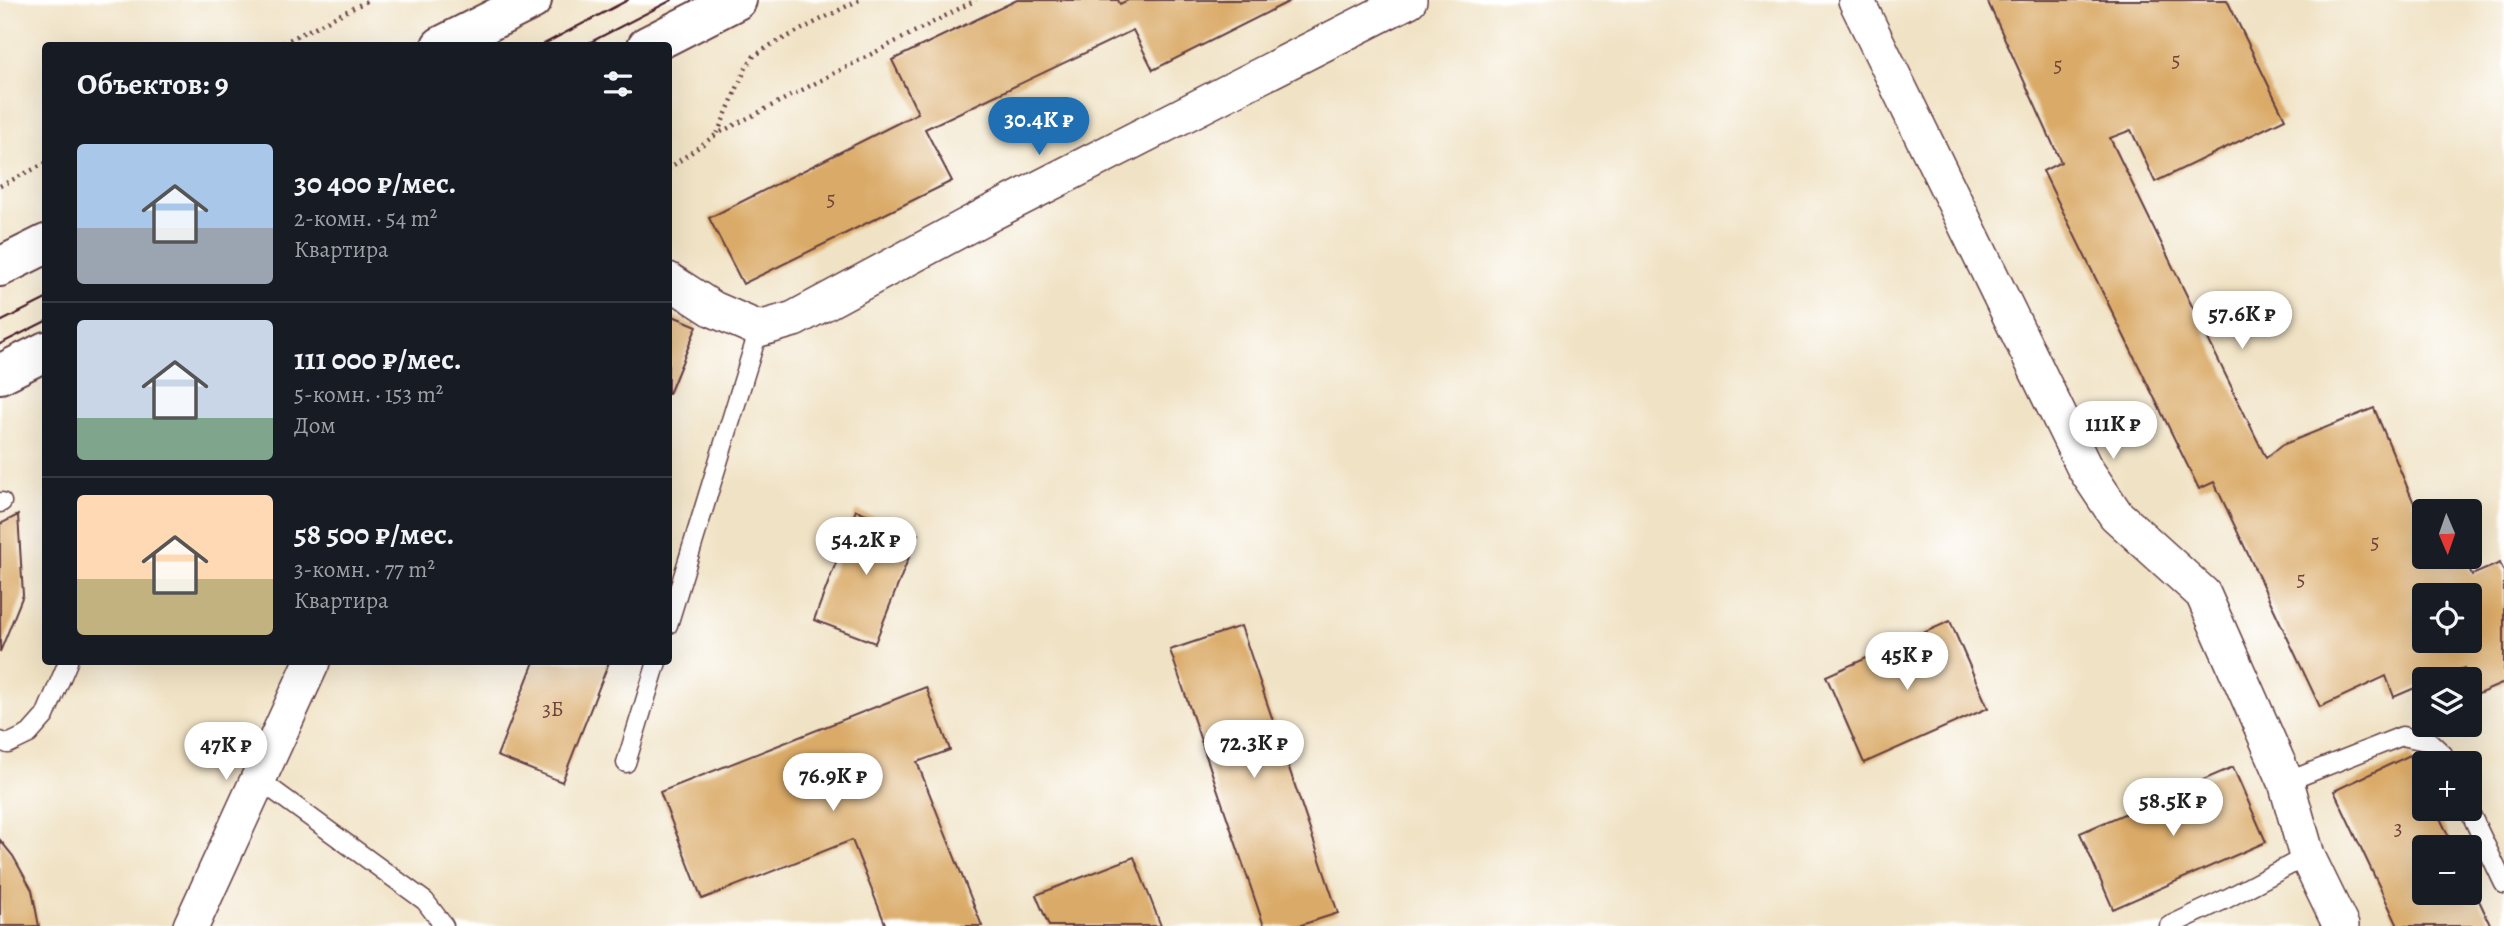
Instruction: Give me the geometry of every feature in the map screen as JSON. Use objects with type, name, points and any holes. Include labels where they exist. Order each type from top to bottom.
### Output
[{"type":"main road","points":[[449,42],[531,0]]},
{"type":"main road","points":[[655,42],[737,0]]},
{"type":"main road","points":[[0,267],[42,246]]},
{"type":"main road","points":[[0,374],[42,353]]},
{"type":"street","points":[[672,282],[713,309],[760,329],[794,319],[992,212],[1409,0]]},
{"type":"street","points":[[1856,0],[2084,467],[2116,515],[2203,594],[2286,782],[2307,856],[2341,926]]},
{"type":"street","points":[[191,926],[311,665]]},
{"type":"lane","points":[[672,612],[760,329]]},
{"type":"lane","points":[[0,741],[8,744],[29,734],[45,716],[67,665]]},
{"type":"lane","points":[[626,763],[656,665]]},
{"type":"lane","points":[[2286,782],[2402,737],[2430,742],[2440,751]]},
{"type":"lane","points":[[258,779],[425,901],[444,926]]},
{"type":"lane","points":[[2474,821],[2504,884]]},
{"type":"lane","points":[[2169,926],[2307,856]]},
{"type":"path","points":[[285,42],[369,0]]},
{"type":"path","points":[[717,134],[745,69],[754,56],[859,0]]},
{"type":"path","points":[[672,166],[717,134],[976,0]]},
{"type":"path","points":[[0,186],[42,165]]},
{"type":"building","points":[[1017,0],[1118,0],[1120,4],[1128,0],[1292,0],[1153,70],[1133,30],[925,129],[952,181],[743,284],[709,218],[918,113],[892,60]]},
{"type":"building","points":[[1987,0],[2227,0],[2285,119],[2155,182],[2131,130],[2110,138],[2266,458],[2282,445],[2374,408],[2412,499],[2412,569],[2469,569],[2472,575],[2500,563],[2504,572],[2504,683],[2482,692],[2482,667],[2412,667],[2412,689],[2394,697],[2386,676],[2320,707],[2214,482],[2199,489],[2043,171],[2061,162]]},
{"type":"building","points":[[672,316],[697,326],[672,387]]},
{"type":"building","points":[[856,510],[918,534],[875,643],[814,620]]},
{"type":"building","points":[[18,515],[23,595],[0,652],[0,524]]},
{"type":"building","points":[[1950,621],[1988,708],[1864,763],[1826,676]]},
{"type":"building","points":[[1241,626],[1338,913],[1298,926],[1264,926],[1170,650]]},
{"type":"building","points":[[533,665],[608,665],[562,782],[497,756]]},
{"type":"building","points":[[926,687],[950,750],[917,762],[982,926],[886,926],[852,840],[702,899],[660,792]]},
{"type":"building","points":[[2410,755],[2412,821],[2441,821],[2448,835],[2412,835],[2412,905],[2481,905],[2491,926],[2398,926],[2334,791]]},
{"type":"building","points":[[2233,767],[2266,842],[2113,909],[2080,833]]},
{"type":"building","points":[[0,840],[13,856],[32,890],[39,926],[0,926]]},
{"type":"building","points":[[1134,857],[1161,926],[1049,926],[1036,895]]},
{"type":"tram line","points":[[548,42],[628,0]]},
{"type":"tram line","points":[[591,42],[672,0]]},
{"type":"tram line","points":[[0,322],[42,301]]},
{"type":"tram line","points":[[0,344],[42,323]]}]
